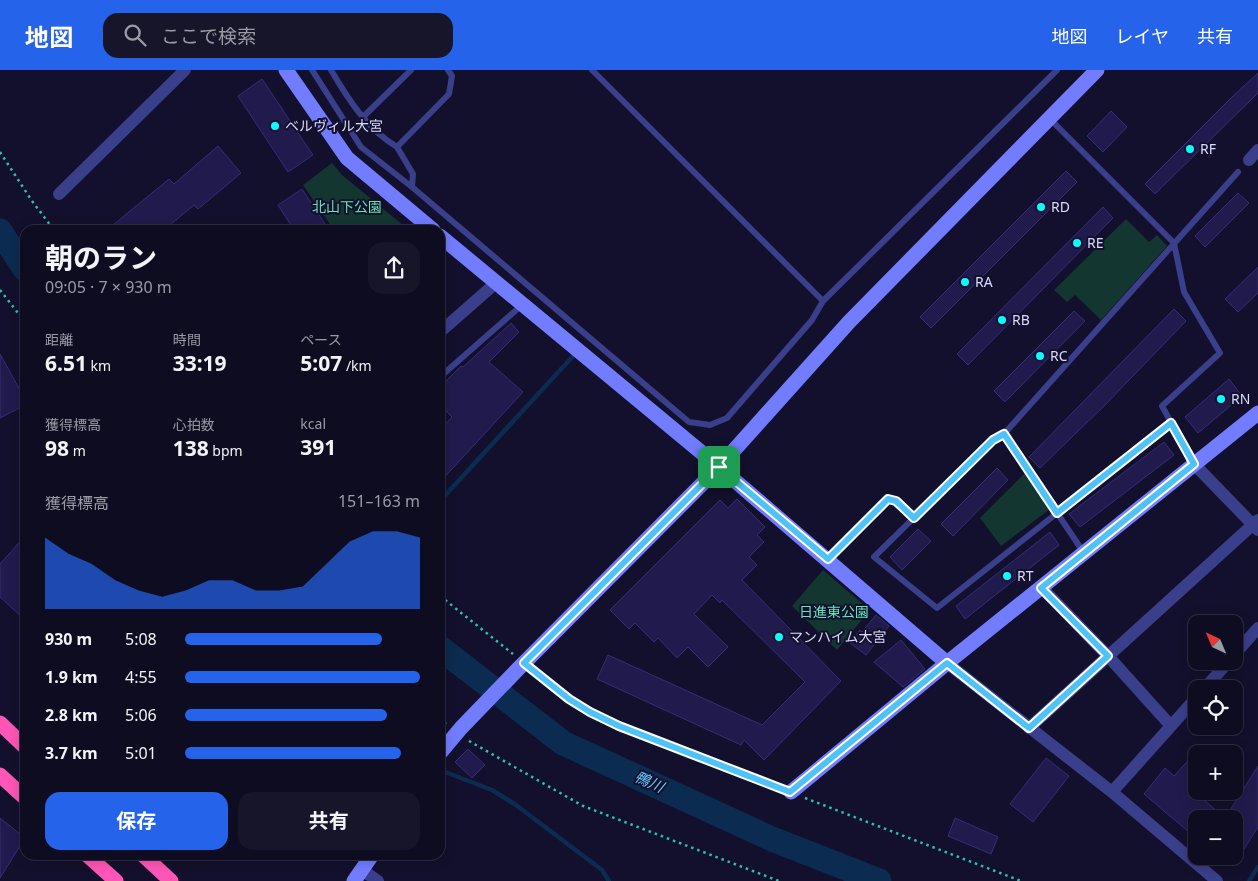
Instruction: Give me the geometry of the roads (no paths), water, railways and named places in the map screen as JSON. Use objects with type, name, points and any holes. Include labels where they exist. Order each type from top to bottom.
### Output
[{"type":"highway","points":[[0,724],[20,742]]},
{"type":"highway","points":[[0,775],[20,793]]},
{"type":"highway","points":[[93,860],[116,881]]},
{"type":"highway","points":[[148,860],[171,881]]},
{"type":"street","points":[[59,194],[185,70]]},
{"type":"street","points":[[286,70],[347,158],[427,225]]},
{"type":"street","points":[[445,748],[521,666],[719,467],[843,328],[1097,70]]},
{"type":"street","points":[[445,240],[719,467],[947,663],[1112,792],[1217,881]]},
{"type":"street","points":[[445,328],[497,282]]},
{"type":"street","points":[[790,792],[1258,413]]},
{"type":"street","points":[[1029,728],[1256,525],[1194,464]]},
{"type":"street","points":[[1041,588],[1108,656],[1171,726]]},
{"type":"street","points":[[1243,645],[1258,628]]},
{"type":"street","points":[[1212,680],[1220,670]]},
{"type":"street","points":[[1112,792],[1188,707]]},
{"type":"street","points":[[369,860],[358,876],[378,881]]},
{"type":"lane","points":[[312,70],[361,147],[412,187],[689,422],[710,425],[727,418],[812,320],[823,301],[1058,70]]},
{"type":"lane","points":[[331,70],[350,103],[384,140],[397,147],[413,174],[412,187]]},
{"type":"lane","points":[[363,117],[411,70]]},
{"type":"lane","points":[[397,147],[449,94],[452,76],[448,70]]},
{"type":"lane","points":[[592,70],[823,301]]},
{"type":"lane","points":[[1050,118],[1174,243],[1184,292],[1220,353],[1162,406],[1194,464]]},
{"type":"lane","points":[[1171,423],[937,608],[874,557],[993,440],[1004,434],[1238,172]]},
{"type":"lane","points":[[445,373],[523,304]]},
{"type":"lane","points":[[1004,434],[1084,553]]},
{"type":"lane","points":[[828,559],[888,499],[896,501],[914,518]]},
{"type":"waterway","name":"鴨川","points":[[0,231],[20,261]]},
{"type":"waterway","points":[[445,496],[573,356]]},
{"type":"waterway","name":"鴨川","points":[[445,652],[563,743],[772,839],[879,881]]},
{"type":"waterway","points":[[445,772],[492,790],[516,805],[602,870],[609,881]]},
{"type":"waterway","points":[[1249,881],[1258,867]]},
{"type":"place","name":"ベルヴィル大宮","points":[[275,126]]},
{"type":"place","name":"RF","points":[[1190,149]]},
{"type":"place","name":"RD","points":[[1041,207]]},
{"type":"place","name":"RE","points":[[1077,243]]},
{"type":"place","name":"RA","points":[[965,282]]},
{"type":"place","name":"RB","points":[[1002,320]]},
{"type":"place","name":"RC","points":[[1040,356]]},
{"type":"place","name":"RN","points":[[1221,399]]},
{"type":"place","name":"RT","points":[[1007,576]]},
{"type":"place","name":"マンハイム大宮","points":[[779,637]]},
{"type":"park label","name":"北山下公園","points":[[347,207]]},
{"type":"park label","name":"日進東公園","points":[[834,612]]}]
